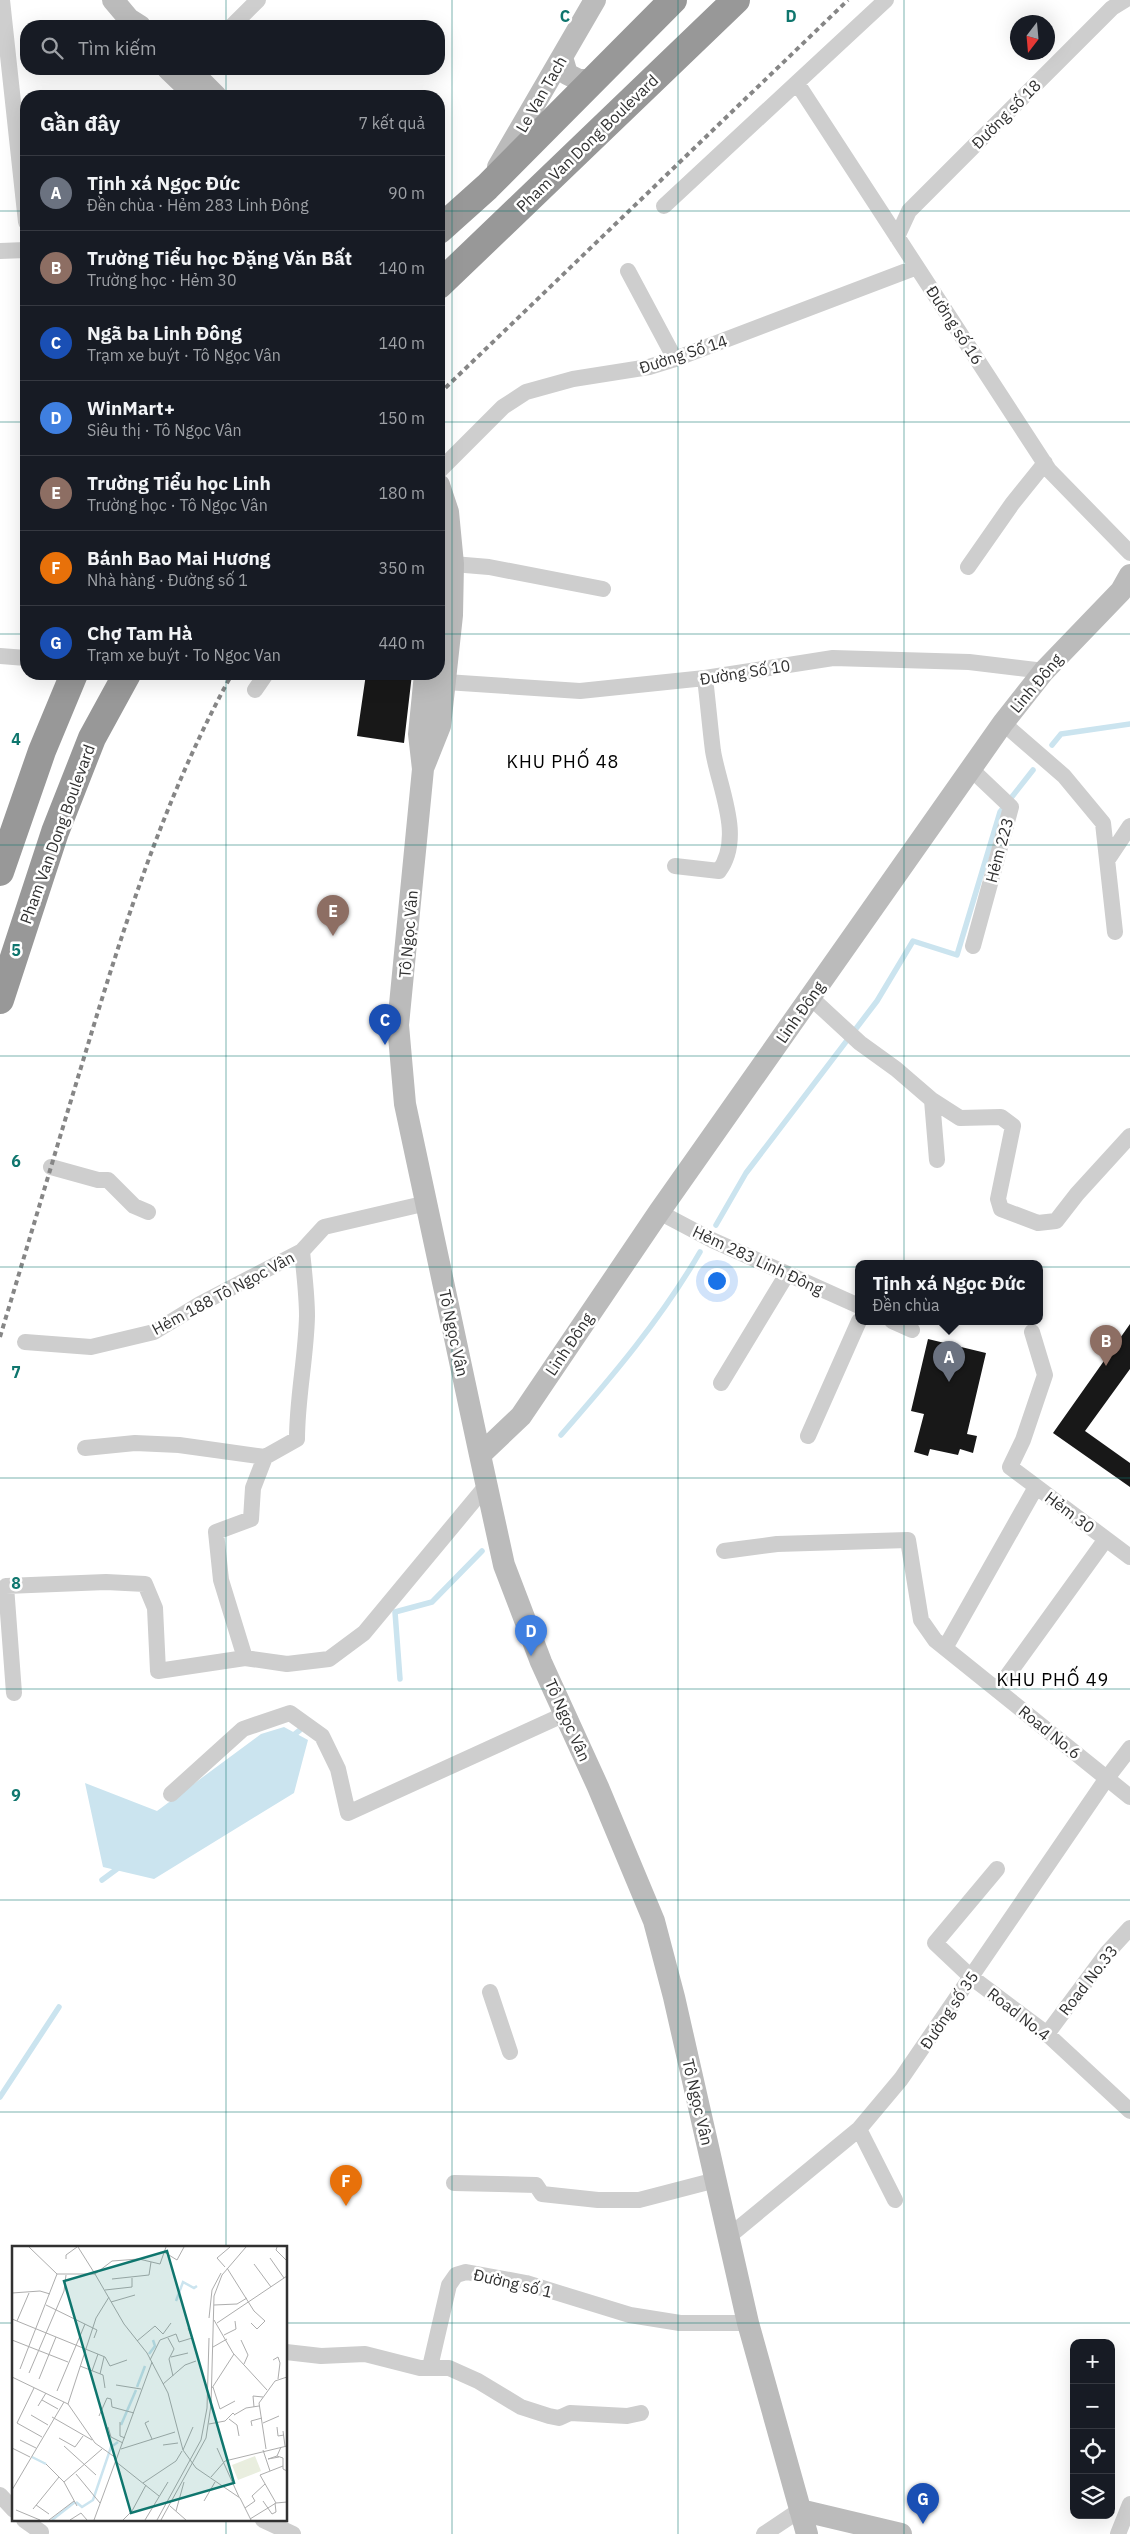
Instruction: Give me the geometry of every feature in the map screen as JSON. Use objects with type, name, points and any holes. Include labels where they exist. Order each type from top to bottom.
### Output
[{"type":"highway","points":[[445,225],[486,187],[673,0]]},
{"type":"highway","name":"Pham Van Dong Boulevard","points":[[445,279],[736,0]]},
{"type":"highway","points":[[0,872],[42,751],[72,680]]},
{"type":"highway","name":"Pham Van Dong Boulevard","points":[[0,1000],[55,832],[92,738],[124,680]]},
{"type":"main road","points":[[113,0],[130,20]]},
{"type":"main road","name":"Le Van Tach","points":[[486,187],[595,0]]},
{"type":"main road","points":[[562,57],[568,74],[579,80],[593,80]]},
{"type":"main road","points":[[174,75],[190,90]]},
{"type":"main road","points":[[196,75],[210,90]]},
{"type":"main road","name":"Tô Ngọc Vân","points":[[445,503],[448,512],[453,564],[445,618]]},
{"type":"main road","name":"Linh Đông","points":[[480,1456],[521,1416],[659,1212],[1003,724],[1044,671],[1127,589]]},
{"type":"main road","name":"Tô Ngọc Vân","points":[[436,680],[440,726],[423,769],[398,1024],[405,1104],[504,1565],[541,1662],[566,1714],[654,1921],[674,1997],[748,2323],[807,2534]]},
{"type":"main road","points":[[800,2510],[900,2534]]},
{"type":"street","points":[[2,0],[20,166]]},
{"type":"street","points":[[238,20],[258,0]]},
{"type":"street","points":[[664,206],[886,0]]},
{"type":"street","name":"Đường số 18","points":[[897,237],[909,211],[1112,8],[1125,0]]},
{"type":"street","name":"Đường số 16","points":[[797,83],[1045,463],[1130,553]]},
{"type":"street","points":[[0,251],[20,250]]},
{"type":"street","name":"Đường Số 14","points":[[445,465],[503,407],[526,392],[574,379],[649,367],[675,359],[917,267]]},
{"type":"street","points":[[628,271],[675,359]]},
{"type":"street","points":[[968,568],[1012,504],[1045,463]]},
{"type":"street","points":[[453,564],[489,567],[603,589]]},
{"type":"street","points":[[0,656],[20,658]]},
{"type":"street","name":"Đường Số 10","points":[[445,679],[580,691],[705,678],[832,658],[969,662],[1044,671]]},
{"type":"street","points":[[675,866],[719,871],[727,860],[729,815],[713,753],[705,678]]},
{"type":"street","points":[[255,690],[262,680]]},
{"type":"street","points":[[1003,724],[1064,776],[1103,823],[1115,932]]},
{"type":"street","name":"Hẻm 223","points":[[971,769],[1006,802],[973,946]]},
{"type":"street","points":[[1108,859],[1130,826]]},
{"type":"street","points":[[810,997],[860,1043],[896,1069],[932,1100],[960,1118],[1001,1116],[1013,1126],[998,1199],[1001,1209],[1038,1223],[1056,1222],[1077,1194],[1130,1136]]},
{"type":"street","points":[[932,1100],[937,1160]]},
{"type":"street","points":[[51,1167],[98,1180],[108,1180],[134,1206],[148,1212]]},
{"type":"street","points":[[85,1448],[135,1443],[179,1445],[265,1457],[297,1439],[297,1404],[304,1363],[307,1315],[302,1251],[324,1227],[427,1203]]},
{"type":"street","name":"Hẻm 283 Linh Đông","points":[[659,1212],[712,1240],[855,1304]]},
{"type":"street","name":"Hẻm 188 Tô Ngọc Vân","points":[[25,1342],[91,1346],[154,1332],[200,1304],[302,1251]]},
{"type":"street","points":[[721,1383],[787,1274]]},
{"type":"street","points":[[808,1436],[857,1325]]},
{"type":"street","points":[[901,1325],[912,1330]]},
{"type":"street","name":"Hẻm 30","points":[[1032,1332],[1045,1375],[1024,1440],[1010,1467],[1130,1557]]},
{"type":"street","points":[[245,1658],[221,1580],[216,1532],[251,1520],[253,1488],[265,1457]]},
{"type":"street","points":[[14,1693],[6,1586],[106,1582],[145,1584],[155,1608],[158,1671],[245,1658],[287,1664],[329,1659],[364,1633],[486,1486]]},
{"type":"street","points":[[944,1648],[1036,1487]]},
{"type":"street","points":[[997,1690],[1106,1539]]},
{"type":"street","name":"Road No.6","points":[[724,1550],[777,1544],[908,1540],[921,1620],[935,1640],[1130,1797]]},
{"type":"street","points":[[171,1794],[243,1730],[290,1713],[322,1736],[338,1769],[348,1813],[566,1714]]},
{"type":"street","name":"Đường số 35","points":[[728,2237],[859,2129],[912,2066],[1107,1778],[1130,1748]]},
{"type":"street","name":"Road No.4","points":[[997,1869],[935,1943],[971,1977],[1047,2034],[1130,2111]]},
{"type":"street","name":"Road No.33","points":[[1047,2034],[1107,1954],[1130,1928]]},
{"type":"street","points":[[490,1992],[510,2052]]},
{"type":"street","points":[[859,2129],[895,2200]]},
{"type":"street","points":[[454,2183],[536,2185],[542,2194],[621,2201],[659,2196],[716,2180]]},
{"type":"street","name":"Đường số 1","points":[[430,2367],[449,2284],[456,2275],[466,2272],[526,2283],[630,2315],[680,2323],[748,2323]]},
{"type":"street","points":[[288,2352],[321,2356],[365,2354],[420,2368],[449,2368],[478,2380],[522,2407],[559,2418],[570,2414],[627,2416],[641,2413]]},
{"type":"street","points":[[0,2495],[12,2508]]},
{"type":"street","points":[[1118,2534],[1130,2504]]},
{"type":"street","points":[[764,2534],[800,2510]]},
{"type":"street","points":[[28,2522],[44,2529]]},
{"type":"street","points":[[267,2522],[293,2534]]},
{"type":"water","points":[[284,1727],[308,1740],[294,1793],[154,1879],[103,1867],[85,1783],[157,1811],[261,1734]]},
{"type":"building","points":[[365,680],[411,680],[404,743],[357,736]]},
{"type":"building","points":[[1130,1324],[1130,1369],[1085,1431],[1130,1463],[1130,1487],[1053,1433]]},
{"type":"building","points":[[928,1339],[986,1353],[967,1434],[977,1436],[973,1453],[960,1449],[958,1455],[930,1449],[928,1456],[914,1452],[924,1414],[911,1411]]},
{"type":"waterway","points":[[1052,745],[1061,734],[1130,724]]},
{"type":"waterway","points":[[716,1225],[746,1173],[877,1001],[913,941],[957,955],[1000,812],[1033,770]]},
{"type":"waterway","points":[[561,1435],[653,1324],[700,1252]]},
{"type":"waterway","points":[[400,1679],[395,1612],[432,1602],[482,1551]]},
{"type":"waterway","points":[[290,1738],[300,1730]]},
{"type":"waterway","points":[[102,1880],[121,1866]]},
{"type":"waterway","points":[[0,2097],[59,2007]]},
{"type":"railway","points":[[445,388],[848,0]]},
{"type":"railway","points":[[0,1337],[132,906],[187,764],[229,680]]},
{"type":"place","name":"Trường Tiểu học Linh","points":[[333,936]]},
{"type":"place","name":"Ngã ba Linh Đông","points":[[385,1045]]},
{"type":"place","name":"Trường Tiểu học Đặng Văn Bất","points":[[1106,1366]]},
{"type":"place","name":"Tịnh xá Ngọc Đức","points":[[949,1382]]},
{"type":"place","name":"WinMart+","points":[[531,1656]]},
{"type":"place","name":"Bánh Bao Mai Hương","points":[[346,2206]]},
{"type":"place","name":"Chợ Tam Hà","points":[[923,2524]]},
{"type":"district","name":"KHU PHỐ 48","points":[[563,761]]},
{"type":"district","name":"KHU PHỐ 49","points":[[1053,1679]]}]
